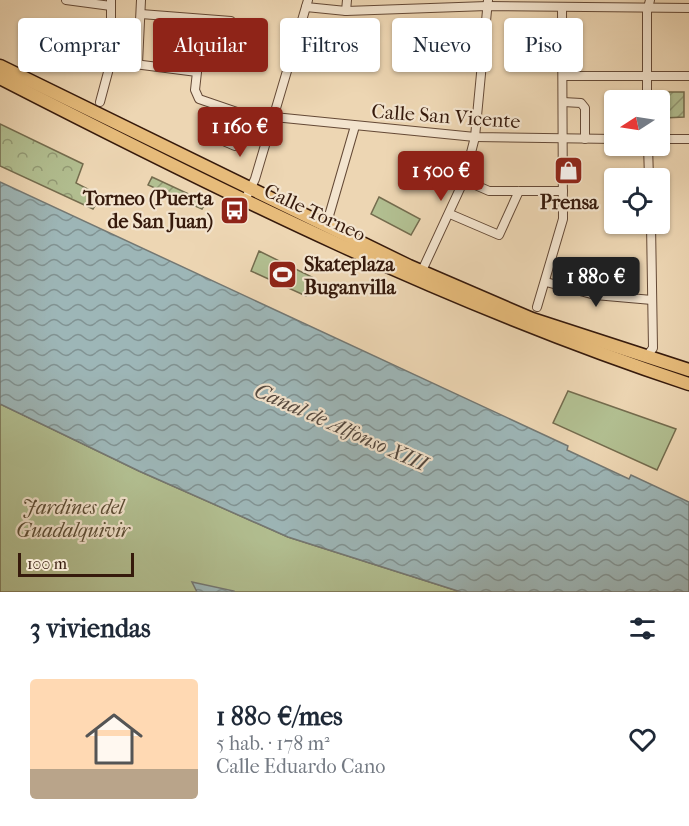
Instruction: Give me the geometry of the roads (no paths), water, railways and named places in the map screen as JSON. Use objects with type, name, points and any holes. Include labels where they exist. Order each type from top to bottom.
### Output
[{"type":"main road","name":"Calle Torneo","points":[[0,66],[248,195],[326,226],[419,276],[532,319],[689,370]]},
{"type":"main road","name":"Calle Torneo","points":[[0,78],[529,328],[689,384]]},
{"type":"street","points":[[66,0],[111,3]]},
{"type":"street","points":[[141,0],[141,18]]},
{"type":"street","points":[[346,0],[346,11]]},
{"type":"street","points":[[419,276],[464,180],[475,137],[488,3]]},
{"type":"street","points":[[248,195],[273,121],[307,4],[346,11],[488,3],[566,5],[650,3],[689,8]]},
{"type":"street","points":[[647,90],[647,12],[650,3]]},
{"type":"street","points":[[537,307],[563,219],[563,76],[566,5]]},
{"type":"street","points":[[141,14],[183,18]]},
{"type":"street","points":[[100,102],[108,72]]},
{"type":"street","name":"Calle San Vicente","points":[[197,72],[195,94],[199,99],[247,117],[475,137],[604,139]]},
{"type":"street","points":[[563,76],[689,76]]},
{"type":"street","points":[[563,102],[581,102],[585,108],[585,139]]},
{"type":"street","points":[[207,134],[235,146],[247,117]]},
{"type":"street","points":[[326,226],[355,126]]},
{"type":"street","points":[[670,139],[689,139]]},
{"type":"street","points":[[464,180],[489,191],[563,191]]},
{"type":"street","points":[[450,213],[499,235],[519,191]]},
{"type":"street","points":[[647,356],[652,348],[651,234]]},
{"type":"street","points":[[546,282],[595,295],[652,300]]},
{"type":"water","name":"Canal de Alfonso XIII","points":[[0,182],[568,446],[567,450],[629,479],[631,475],[689,502],[689,592],[461,592],[288,537],[139,471],[0,404]]},
{"type":"water","points":[[192,582],[234,591],[234,592],[197,592]]},
{"type":"place","name":"Prensa","points":[[569,171]]},
{"type":"place","name":"Torneo (Puerta de San Juan)","points":[[234,210]]},
{"type":"place","name":"Skateplaza Buganvilla","points":[[283,275]]},
{"type":"park label","name":"Jardines del Guadalquivir","points":[[73,518]]}]
